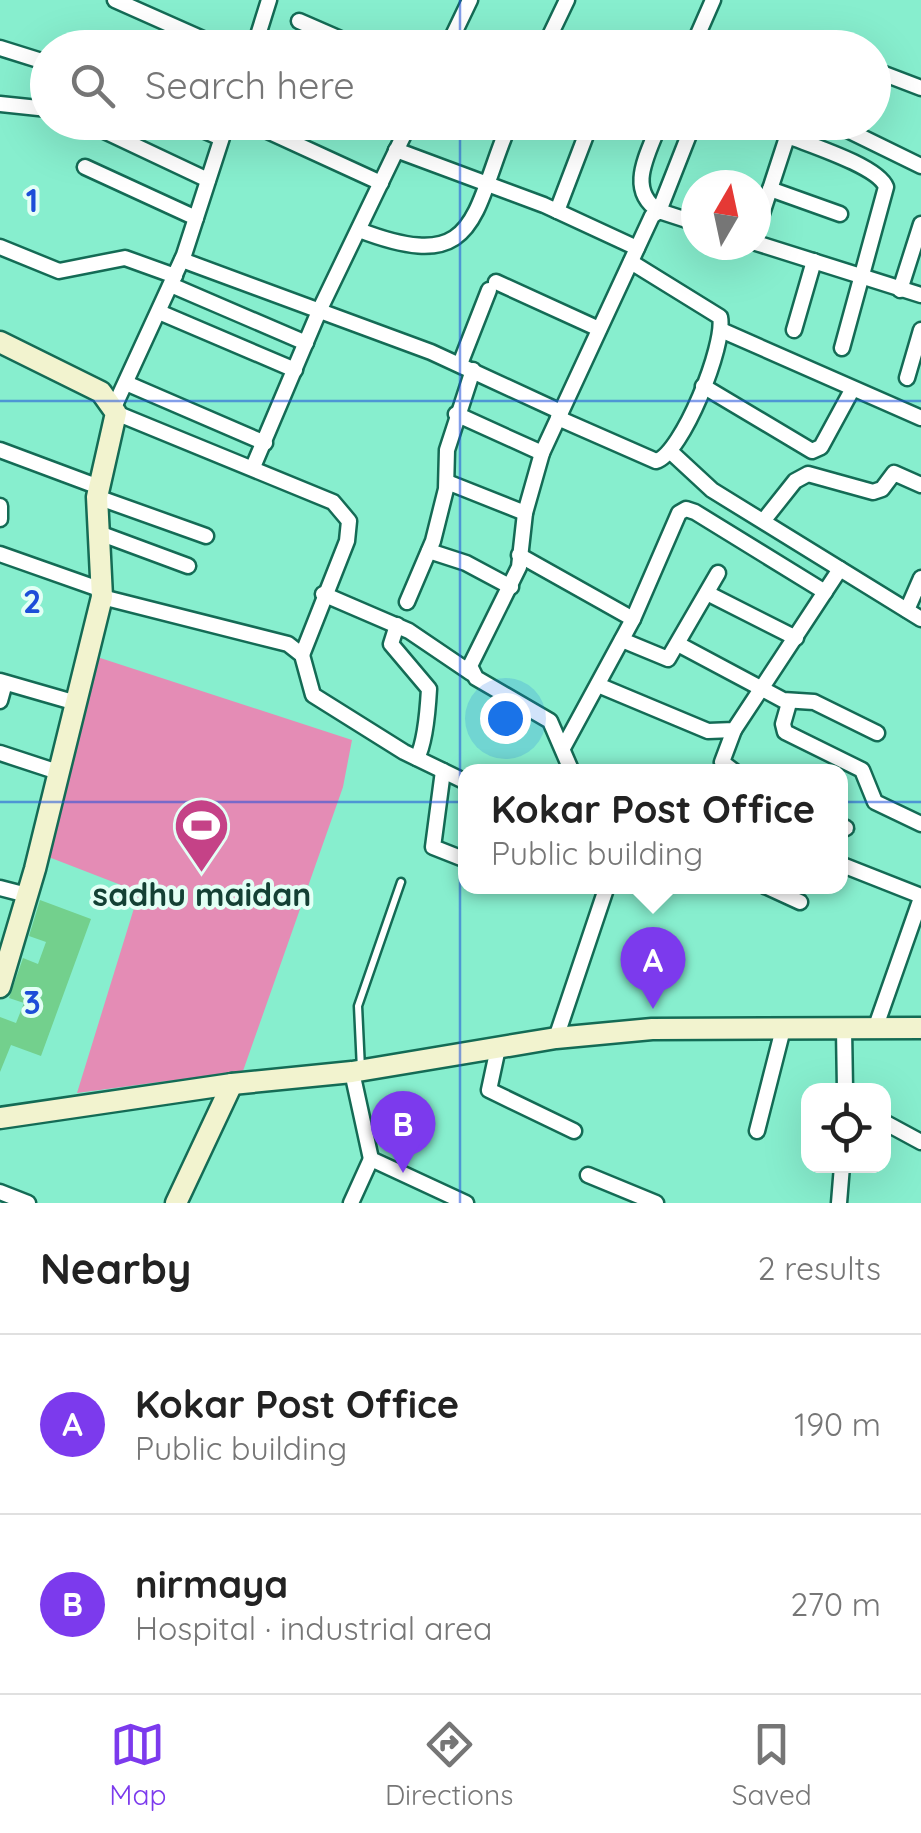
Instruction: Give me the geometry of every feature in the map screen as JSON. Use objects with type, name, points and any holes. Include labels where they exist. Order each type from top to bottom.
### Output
[{"type":"main road","points":[[0,342],[102,392],[115,409],[98,492],[102,593],[27,895],[0,987]]},
{"type":"main road","points":[[0,1118],[232,1084],[356,1071],[556,1038],[652,1029],[921,1028]]},
{"type":"main road","points":[[176,1203],[232,1084]]},
{"type":"street","points":[[116,0],[183,30]]},
{"type":"street","points":[[260,30],[269,0]]},
{"type":"street","points":[[456,30],[470,0]]},
{"type":"street","points":[[553,30],[567,0]]},
{"type":"street","points":[[700,30],[714,0]]},
{"type":"street","points":[[299,21],[320,30]]},
{"type":"street","points":[[0,48],[30,57]]},
{"type":"street","points":[[891,77],[921,88]]},
{"type":"street","points":[[0,104],[30,107]]},
{"type":"street","points":[[124,140],[208,180]]},
{"type":"street","points":[[220,140],[182,260],[115,409],[313,492],[346,514],[350,529],[347,541],[302,655],[313,695],[458,778]]},
{"type":"street","points":[[287,140],[381,183]]},
{"type":"street","points":[[254,467],[320,309],[401,140]]},
{"type":"street","points":[[359,230],[416,248],[457,240],[470,226],[502,140]]},
{"type":"street","points":[[557,211],[583,140]]},
{"type":"street","points":[[654,140],[639,186],[645,202],[681,218]]},
{"type":"street","points":[[471,673],[473,656],[511,587],[525,513],[542,453],[634,255],[659,210],[687,140]]},
{"type":"street","points":[[771,185],[786,140]]},
{"type":"street","points":[[810,140],[884,180],[886,192],[859,276],[842,348]]},
{"type":"street","points":[[868,140],[921,166]]},
{"type":"street","points":[[182,260],[466,367],[644,458],[656,461],[672,453],[703,386],[722,330],[720,317],[634,255],[557,211],[396,150]]},
{"type":"street","points":[[85,167],[196,218]]},
{"type":"street","points":[[771,188],[840,214]]},
{"type":"street","points":[[900,290],[921,224]]},
{"type":"street","points":[[0,247],[59,270],[125,258],[306,343]]},
{"type":"street","points":[[771,248],[921,295]]},
{"type":"street","points":[[794,330],[814,262]]},
{"type":"street","points":[[407,602],[428,551],[447,482],[447,450],[466,367],[492,286],[599,330]]},
{"type":"street","points":[[159,312],[296,370]]},
{"type":"street","points":[[722,330],[921,418]]},
{"type":"street","points":[[907,378],[921,330]]},
{"type":"street","points":[[126,384],[264,443]]},
{"type":"street","points":[[703,386],[812,451],[821,447],[852,390]]},
{"type":"street","points":[[456,414],[542,453]]},
{"type":"street","points":[[0,450],[206,536]]},
{"type":"street","points":[[672,453],[712,490],[914,614],[921,578]]},
{"type":"street","points":[[764,520],[794,481],[808,474],[873,492],[882,489],[894,474],[921,485]]},
{"type":"street","points":[[447,482],[525,513]]},
{"type":"street","points":[[0,506],[0,519]]},
{"type":"street","points":[[563,748],[633,619],[678,513],[686,509],[825,592]]},
{"type":"street","points":[[99,533],[188,566]]},
{"type":"street","points":[[428,551],[466,563],[511,587]]},
{"type":"street","points":[[0,554],[102,593],[276,639],[302,655]]},
{"type":"street","points":[[519,556],[633,619]]},
{"type":"street","points":[[725,764],[734,730],[840,569]]},
{"type":"street","points":[[622,640],[668,659],[718,574]]},
{"type":"street","points":[[707,592],[796,638]]},
{"type":"street","points":[[323,594],[397,625],[550,721],[569,764]]},
{"type":"street","points":[[397,625],[391,644],[429,689],[424,715],[426,741],[418,758]]},
{"type":"street","points":[[678,644],[789,703],[814,702],[877,733]]},
{"type":"street","points":[[0,701],[3,682],[73,702]]},
{"type":"street","points":[[598,685],[708,731],[734,730]]},
{"type":"street","points":[[789,703],[782,724],[785,732],[862,770],[875,802],[921,824]]},
{"type":"street","points":[[0,753],[58,772]]},
{"type":"street","points":[[443,771],[433,847],[458,857]]},
{"type":"street","points":[[848,867],[921,897],[875,1029]]},
{"type":"street","points":[[0,888],[27,895]]},
{"type":"street","points":[[556,1038],[604,894]]},
{"type":"street","points":[[782,894],[800,902]]},
{"type":"street","points":[[757,1132],[784,1029]]},
{"type":"street","points":[[844,1029],[846,1083]]},
{"type":"street","points":[[498,1048],[489,1090],[574,1131]]},
{"type":"street","points":[[351,1203],[371,1158],[356,1071]]},
{"type":"street","points":[[891,1126],[921,1142]]},
{"type":"street","points":[[371,1158],[466,1203]]},
{"type":"street","points":[[839,1203],[841,1173]]},
{"type":"street","points":[[588,1175],[656,1203]]},
{"type":"street","points":[[0,1192],[28,1203]]},
{"type":"lane","points":[[356,1071],[358,1006],[401,882]]},
{"type":"shaded area","name":"sadhu maidan","points":[[88,654],[352,740],[343,787],[243,1071],[77,1093],[139,892],[46,856]]},
{"type":"building","points":[[40,900],[91,919],[41,1056],[11,1045],[0,1072],[0,1017],[16,1023],[24,1003],[9,998],[23,958],[38,964],[46,942],[29,936]]},
{"type":"place","name":"sadhu maidan","points":[[202,874]]},
{"type":"place","name":"Kokar Post Office","points":[[653,1009]]},
{"type":"place","name":"nirmaya","points":[[403,1173]]}]
